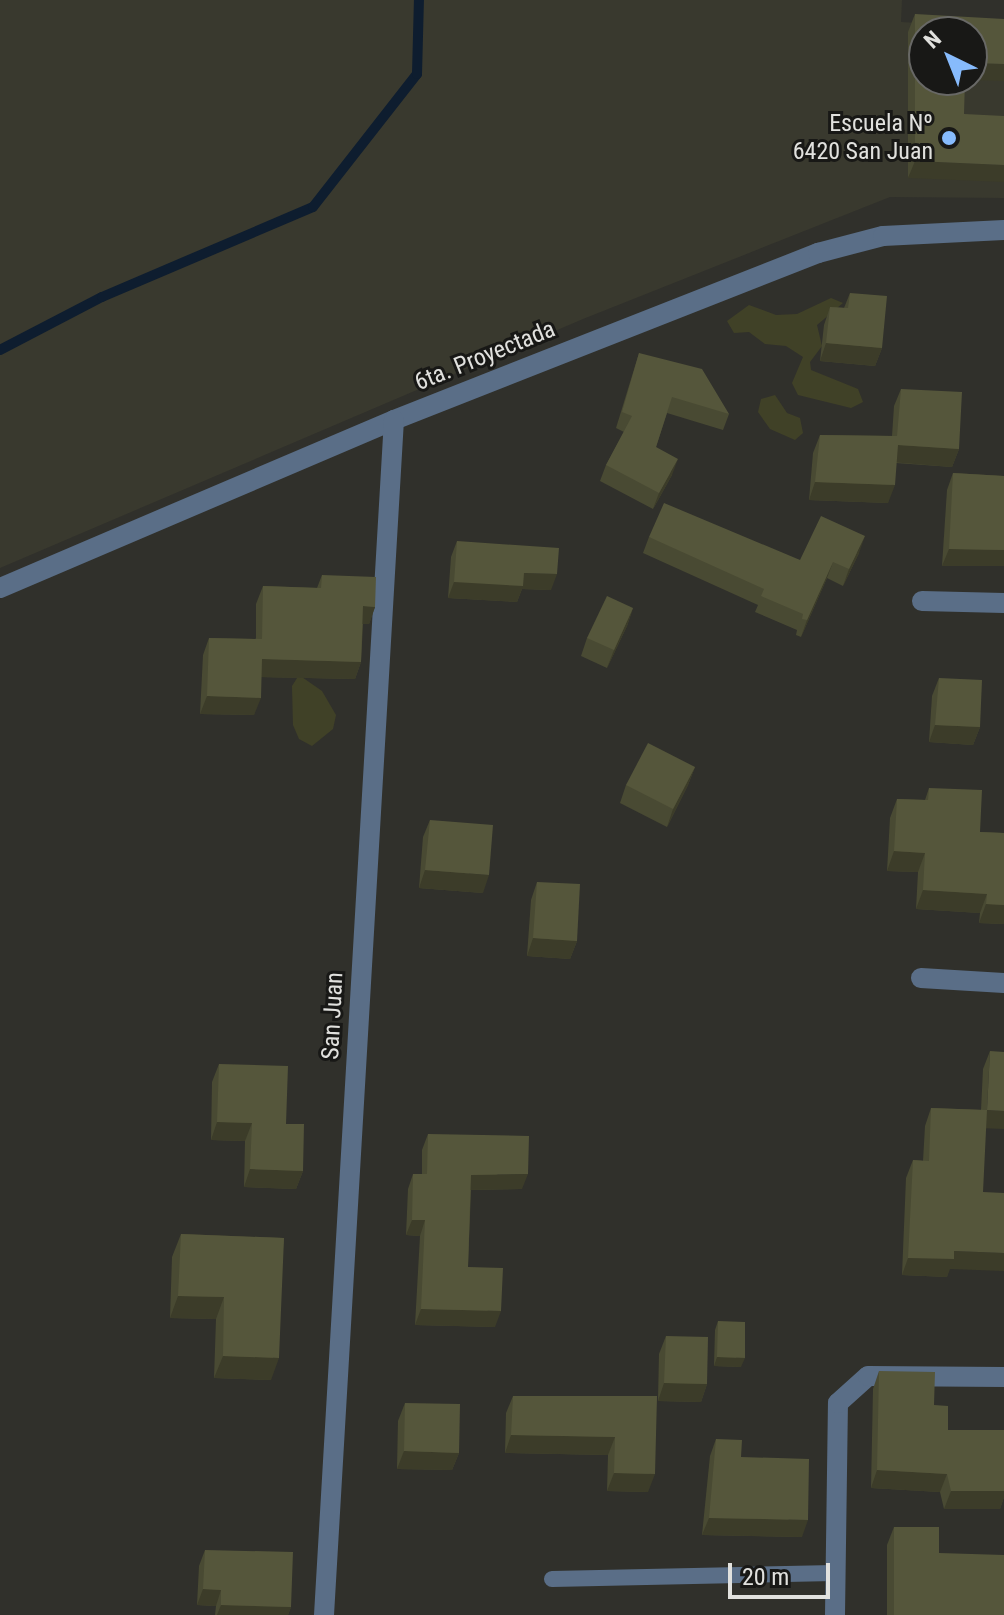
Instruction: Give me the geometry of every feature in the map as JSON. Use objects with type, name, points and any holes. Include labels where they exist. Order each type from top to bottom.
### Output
[{"type":"street","name":"6ta. Proyectada","points":[[0,588],[394,420],[818,253],[883,236],[1004,230]]},
{"type":"street","name":"San Juan","points":[[324,1615],[394,420]]},
{"type":"street","points":[[922,601],[1004,603]]},
{"type":"street","points":[[921,978],[1004,983]]},
{"type":"street","points":[[835,1615],[838,1403],[868,1376],[1004,1377]]},
{"type":"lane","points":[[552,1579],[834,1573]]},
{"type":"shaded area","points":[[0,0],[902,0],[901,22],[908,22],[908,96],[988,96],[988,27],[1004,28],[1004,198],[890,197],[583,319],[0,568]]},
{"type":"green space","points":[[831,298],[843,303],[817,325],[822,346],[810,362],[811,370],[858,389],[863,402],[851,408],[798,395],[792,383],[803,357],[786,346],[765,344],[749,332],[734,333],[727,321],[749,305],[776,315],[797,314]]},
{"type":"green space","points":[[775,395],[787,413],[800,418],[803,433],[795,440],[770,429],[758,412],[761,399]]},
{"type":"green space","points":[[299,675],[322,691],[336,715],[333,729],[312,746],[299,739],[293,725],[292,686]]},
{"type":"building","points":[[988,18],[1004,19],[1004,64],[988,64]]},
{"type":"building","points":[[915,96],[965,96],[964,114],[1004,116],[1004,165],[915,161]]},
{"type":"building","points":[[850,293],[887,296],[882,348],[826,343],[830,307],[848,308]]},
{"type":"building","points":[[639,353],[702,369],[729,414],[672,397],[656,447],[678,459],[659,493],[606,465],[632,416],[622,412]]},
{"type":"building","points":[[901,389],[962,392],[959,449],[898,445],[895,485],[815,482],[820,435],[897,436]]},
{"type":"building","points":[[953,473],[1004,476],[1004,550],[949,549]]},
{"type":"building","points":[[664,503],[800,560],[821,516],[865,536],[849,569],[833,562],[807,620],[802,619],[803,614],[761,596],[764,589],[649,537]]},
{"type":"building","points":[[457,541],[559,548],[557,574],[524,573],[523,586],[454,582]]},
{"type":"building","points":[[322,575],[376,577],[375,607],[363,606],[361,662],[262,659],[261,698],[207,696],[209,638],[262,639],[263,586],[321,588]]},
{"type":"building","points":[[607,596],[633,608],[614,650],[587,638]]},
{"type":"building","points":[[939,678],[982,680],[980,727],[935,725]]},
{"type":"building","points":[[648,743],[695,767],[673,809],[626,785]]},
{"type":"building","points":[[929,788],[982,790],[980,832],[1004,833],[1004,905],[986,904],[987,894],[923,890],[925,853],[894,851],[897,799],[928,800]]},
{"type":"building","points":[[430,820],[493,825],[489,875],[425,870]]},
{"type":"building","points":[[537,882],[580,884],[577,941],[533,938]]},
{"type":"building","points":[[990,1051],[1004,1052],[1004,1111],[987,1110]]},
{"type":"building","points":[[219,1064],[288,1066],[286,1124],[304,1124],[303,1171],[250,1169],[252,1123],[217,1122]]},
{"type":"building","points":[[931,1108],[987,1110],[983,1192],[1004,1193],[1004,1253],[954,1251],[954,1259],[908,1258],[913,1160],[929,1161]]},
{"type":"building","points":[[428,1134],[529,1136],[528,1174],[471,1175],[468,1267],[503,1268],[501,1311],[421,1309],[425,1220],[412,1220],[413,1174],[427,1174]]},
{"type":"building","points":[[181,1234],[284,1238],[279,1358],[223,1356],[224,1297],[178,1296]]},
{"type":"building","points":[[718,1321],[745,1322],[745,1358],[717,1357]]},
{"type":"building","points":[[666,1336],[708,1337],[707,1384],[664,1383]]},
{"type":"building","points":[[879,1371],[935,1372],[934,1405],[948,1406],[948,1430],[1004,1430],[1004,1491],[951,1491],[947,1474],[877,1470]]},
{"type":"building","points":[[513,1396],[657,1396],[655,1474],[614,1473],[615,1437],[511,1435]]},
{"type":"building","points":[[405,1403],[460,1404],[459,1453],[404,1451]]},
{"type":"building","points":[[716,1439],[742,1440],[741,1457],[809,1459],[808,1520],[709,1518]]},
{"type":"building","points":[[894,1527],[939,1527],[939,1553],[1004,1555],[1004,1615],[894,1615]]},
{"type":"building","points":[[205,1550],[293,1552],[291,1607],[221,1605],[221,1590],[203,1589]]},
{"type":"waterway","points":[[0,350],[102,297],[313,207],[417,74],[419,0]]},
{"type":"place","name":"Escuela Nº 6420 San Juan","points":[[949,138]]}]
